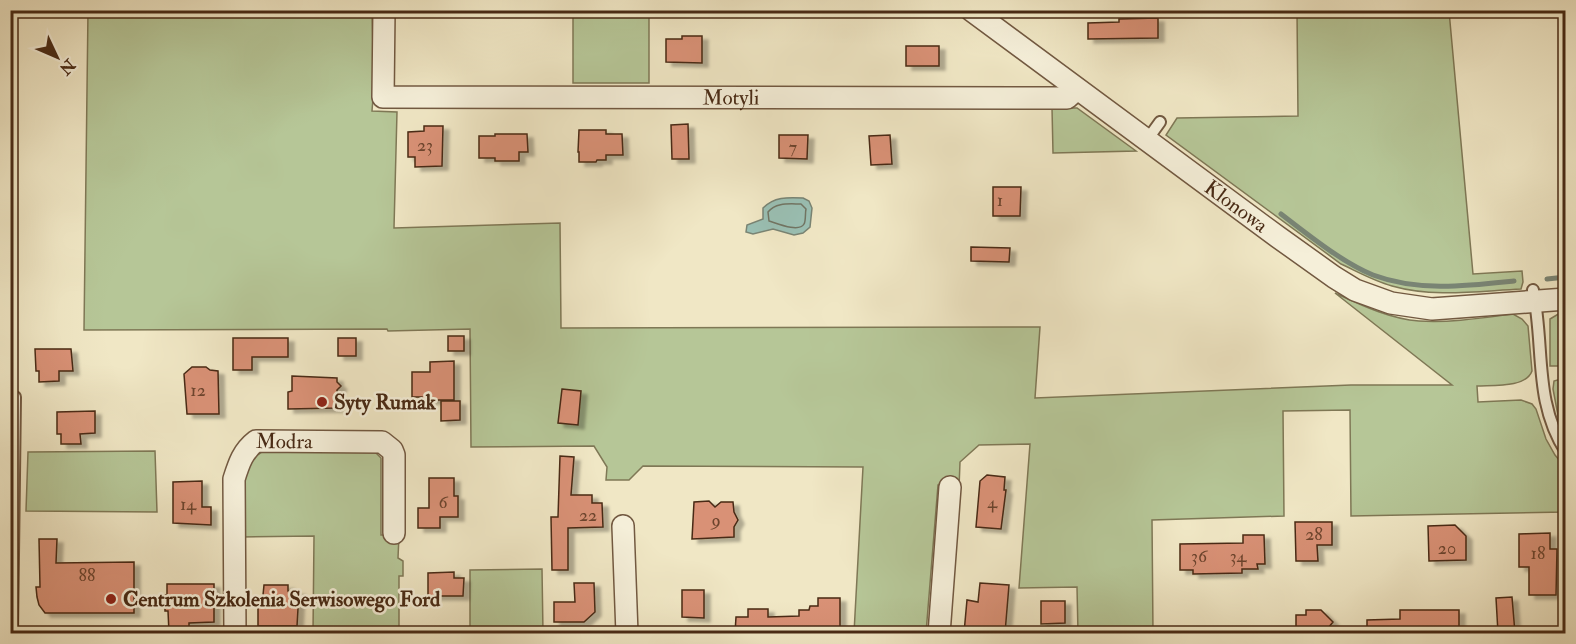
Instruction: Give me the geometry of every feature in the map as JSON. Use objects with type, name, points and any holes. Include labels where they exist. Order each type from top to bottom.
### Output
[{"type":"street","name":"Motyli","points":[[384,10],[383,97],[1067,98],[1077,89]]},
{"type":"street","name":"Klonowa","points":[[971,10],[1334,277],[1366,295],[1398,304],[1432,309],[1534,296],[1566,299]]},
{"type":"street","name":"Modra","points":[[235,633],[234,478],[241,458],[248,447],[256,441],[382,442],[392,450],[394,455],[394,533]]},
{"type":"street","points":[[939,633],[950,487]]},
{"type":"street","points":[[623,526],[627,633]]},
{"type":"lane","points":[[1147,140],[1160,122]]},
{"type":"lane","points":[[1534,296],[1544,394],[1549,420],[1566,452]]},
{"type":"lane","points":[[12,633],[15,397]]},
{"type":"green space","points":[[258,10],[258,16],[372,13],[374,85],[372,111],[397,112],[394,228],[560,223],[561,328],[1040,327],[1035,398],[1351,385],[1452,385],[1335,293],[1365,307],[1408,320],[1454,321],[1513,314],[1528,326],[1532,371],[1529,376],[1516,383],[1477,386],[1478,402],[1521,400],[1532,404],[1536,409],[1546,439],[1565,467],[1565,512],[1351,516],[1350,410],[1283,411],[1284,516],[1152,520],[1153,633],[1078,633],[1077,587],[1019,588],[1030,444],[979,445],[960,462],[959,488],[938,485],[926,633],[854,633],[863,467],[643,466],[629,480],[606,480],[607,467],[594,446],[471,447],[470,329],[84,330],[88,11]]},
{"type":"green space","points":[[573,11],[649,11],[649,83],[573,83]]},
{"type":"green space","points":[[1297,11],[1449,11],[1473,274],[1522,271],[1521,289],[1456,293],[1424,292],[1392,286],[1372,279],[1341,264],[1166,135],[1177,118],[1298,116]]},
{"type":"green space","points":[[1052,108],[1077,108],[1136,151],[1053,153]]},
{"type":"green space","points":[[1565,310],[1565,433],[1563,424],[1559,421],[1553,389],[1554,381],[1561,379],[1559,366],[1550,366],[1550,319]]},
{"type":"green space","points":[[269,447],[373,450],[381,458],[381,535],[399,535],[398,558],[403,561],[403,576],[399,576],[399,633],[313,633],[314,536],[241,537],[241,478],[249,461]]},
{"type":"green space","points":[[155,451],[157,512],[26,511],[28,452]]},
{"type":"green space","points":[[542,569],[543,633],[470,633],[470,570]]},
{"type":"water","points":[[786,198],[803,198],[809,201],[812,208],[810,227],[803,233],[794,235],[773,229],[753,234],[746,232],[747,225],[763,219],[763,208],[772,202]]},
{"type":"building","points":[[1158,18],[1158,38],[1088,39],[1088,23]]},
{"type":"building","points":[[682,36],[702,36],[702,63],[666,62],[666,39],[682,39]]},
{"type":"building","points":[[906,46],[939,46],[939,66],[906,66]]},
{"type":"building","points":[[688,124],[689,159],[672,159],[671,125]]},
{"type":"building","points":[[424,126],[443,126],[442,166],[415,167],[415,157],[408,157],[408,132],[424,131]]},
{"type":"building","points":[[579,130],[606,130],[606,134],[622,134],[623,155],[606,155],[606,160],[596,162],[579,162]]},
{"type":"building","points":[[495,134],[527,134],[528,152],[519,152],[519,161],[479,158],[479,136],[495,136]]},
{"type":"building","points":[[779,135],[808,135],[807,159],[779,158]]},
{"type":"building","points":[[890,135],[892,164],[871,165],[869,136]]},
{"type":"building","points":[[993,187],[1021,187],[1020,216],[993,216]]},
{"type":"building","points":[[971,247],[1010,248],[1009,262],[971,261]]},
{"type":"building","points":[[448,336],[464,336],[464,351],[448,351]]},
{"type":"building","points":[[233,338],[288,338],[288,357],[252,357],[252,370],[233,370]]},
{"type":"building","points":[[338,338],[356,338],[356,356],[338,356]]},
{"type":"building","points":[[35,349],[71,349],[73,371],[59,371],[59,381],[39,382]]},
{"type":"building","points":[[454,361],[454,400],[422,400],[422,397],[412,397],[412,372],[430,372],[430,362]]},
{"type":"building","points":[[192,367],[206,367],[218,371],[219,414],[187,414],[184,374]]},
{"type":"building","points":[[292,376],[337,378],[341,386],[337,390],[337,408],[288,409],[288,392],[292,391]]},
{"type":"building","points":[[562,389],[581,391],[578,425],[558,423]]},
{"type":"building","points":[[441,401],[460,401],[460,420],[441,421]]},
{"type":"building","points":[[95,411],[95,433],[80,434],[81,444],[61,444],[61,434],[57,434],[57,412]]},
{"type":"building","points":[[560,456],[574,457],[571,495],[592,495],[592,503],[602,503],[603,527],[568,528],[568,570],[552,570],[551,517],[558,517]]},
{"type":"building","points":[[987,475],[1005,477],[1004,490],[1006,490],[1001,529],[976,527],[980,481]]},
{"type":"building","points":[[429,478],[454,478],[454,496],[458,496],[458,517],[440,517],[440,528],[418,528],[418,508],[429,508]]},
{"type":"building","points":[[202,481],[202,507],[211,507],[211,525],[173,523],[173,482]]},
{"type":"building","points":[[709,501],[715,507],[721,502],[733,502],[738,520],[734,527],[734,537],[692,539],[694,502]]},
{"type":"building","points":[[1295,522],[1332,522],[1332,545],[1317,545],[1318,561],[1296,561]]},
{"type":"building","points":[[1455,525],[1466,536],[1466,560],[1429,561],[1428,526]]},
{"type":"building","points":[[1550,533],[1550,549],[1557,549],[1556,595],[1529,595],[1529,567],[1519,567],[1519,534]]},
{"type":"building","points":[[1243,535],[1264,535],[1265,564],[1257,564],[1258,569],[1242,569],[1242,573],[1193,574],[1193,570],[1180,570],[1180,544],[1243,543]]},
{"type":"building","points":[[39,539],[57,539],[56,563],[134,562],[134,613],[45,613],[39,605],[36,587],[40,587]]},
{"type":"building","points":[[454,572],[454,578],[464,578],[463,596],[428,596],[428,573]]},
{"type":"building","points":[[574,583],[594,583],[595,612],[584,622],[554,622],[554,602],[575,602]]},
{"type":"building","points":[[980,583],[1009,585],[1005,633],[964,633],[967,600],[978,602]]},
{"type":"building","points":[[167,584],[214,584],[214,622],[189,623],[189,633],[169,633],[168,611],[165,611]]},
{"type":"building","points":[[264,585],[288,585],[288,591],[299,591],[297,626],[258,626],[258,605],[262,605]]},
{"type":"building","points":[[682,590],[704,590],[704,618],[682,617]]},
{"type":"building","points":[[1512,597],[1515,633],[1498,633],[1496,598]]},
{"type":"building","points":[[818,598],[840,598],[840,629],[814,628],[814,633],[735,633],[736,617],[748,617],[748,609],[768,609],[768,617],[799,616],[799,610],[809,610],[810,606],[818,606]]},
{"type":"building","points":[[1041,601],[1065,601],[1065,623],[1041,624]]},
{"type":"building","points":[[1306,610],[1321,610],[1333,622],[1328,628],[1328,633],[1296,632],[1296,615],[1306,615]]},
{"type":"building","points":[[1400,610],[1459,610],[1459,633],[1367,633],[1367,620],[1400,619]]},
{"type":"waterway","points":[[1281,214],[1350,263],[1373,275],[1390,280],[1425,286],[1478,285],[1514,281]]},
{"type":"waterway","points":[[1547,279],[1566,277]]},
{"type":"place","name":"Syty Rumak","points":[[322,402]]},
{"type":"place","name":"Centrum Szkolenia Serwisowego Ford","points":[[111,599]]}]
